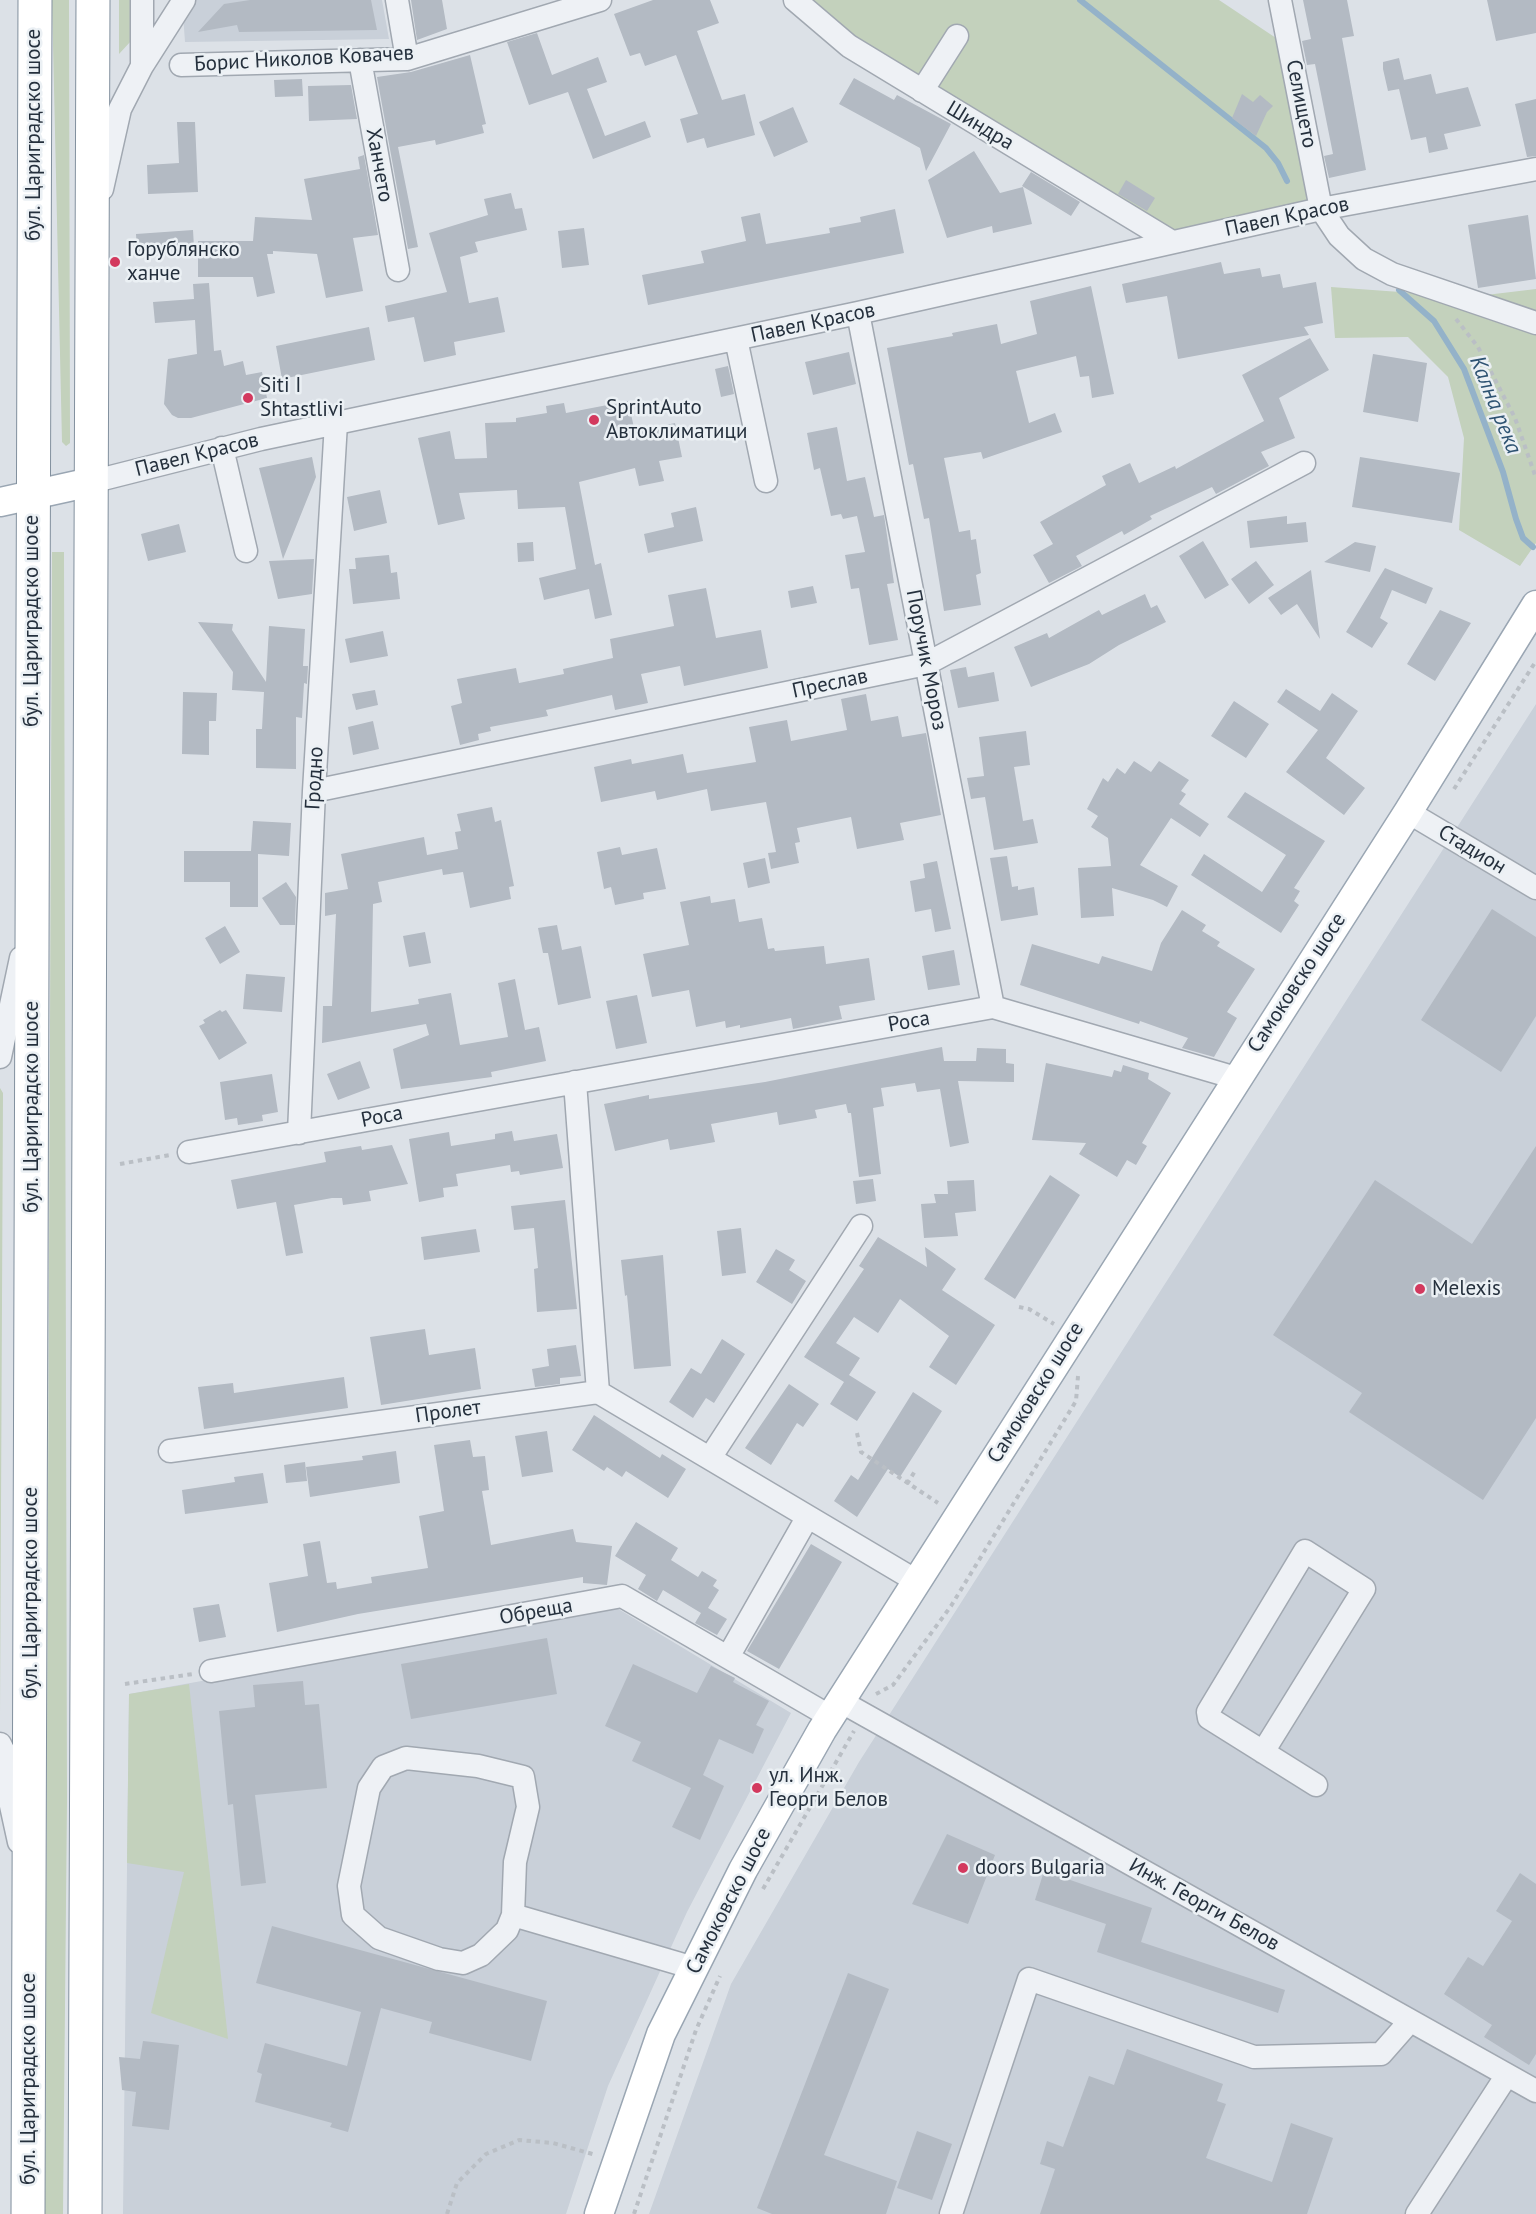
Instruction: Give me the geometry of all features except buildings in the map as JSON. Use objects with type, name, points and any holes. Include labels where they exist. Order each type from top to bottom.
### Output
[{"type":"highway","name":"бул. Цариградско шосе","points":[[28,2214],[35,0]]},
{"type":"highway","points":[[85,2214],[93,0]]},
{"type":"main road","points":[[0,502],[91,482]]},
{"type":"main road","name":"Самоковско шосе","points":[[599,2214],[662,2034],[743,1870],[843,1714],[918,1582],[1072,1335],[1408,812],[1536,605]]},
{"type":"street","points":[[142,0],[142,66]]},
{"type":"street","points":[[93,231],[120,109],[142,66],[184,0]]},
{"type":"street","points":[[397,0],[407,59]]},
{"type":"street","name":"Борис Николов Ковачев","points":[[181,65],[407,59],[600,0]]},
{"type":"street","name":"Шиндра","points":[[795,0],[849,46],[1172,242]]},
{"type":"street","name":"Селището","points":[[1280,0],[1321,209]]},
{"type":"street","points":[[922,91],[957,36]]},
{"type":"street","name":"Ханчето","points":[[360,60],[398,270]]},
{"type":"street","name":"Павел Красов","points":[[91,482],[222,448],[858,313],[1321,209],[1536,169]]},
{"type":"street","points":[[1321,209],[1339,236],[1364,259],[1392,274],[1536,323]]},
{"type":"street","name":"Поручик Мороз","points":[[858,313],[993,1007]]},
{"type":"street","points":[[736,339],[766,481]]},
{"type":"street","name":"Гродно","points":[[299,1134],[314,791],[336,423]]},
{"type":"street","points":[[222,448],[246,551]]},
{"type":"street","name":"Преслав","points":[[314,791],[926,664],[1305,463]]},
{"type":"street","name":"Стадион","points":[[1408,812],[1536,888]]},
{"type":"street","points":[[0,1057],[32,897]]},
{"type":"street","name":"Роса","points":[[189,1152],[299,1134],[993,1007],[1236,1078]]},
{"type":"street","points":[[575,1082],[598,1392],[918,1582]]},
{"type":"street","points":[[710,1458],[861,1226]]},
{"type":"street","name":"Пролет","points":[[170,1450],[598,1392]]},
{"type":"street","points":[[728,1657],[807,1518]]},
{"type":"street","points":[[1263,1752],[1364,1589],[1305,1551],[1208,1712],[1209,1718],[1263,1752],[1316,1785]]},
{"type":"street","name":"Обреща","points":[[212,1671],[622,1596],[728,1657],[843,1714]]},
{"type":"street","name":"Инж. Георги Белов","points":[[843,1714],[1536,2091]]},
{"type":"street","points":[[0,1744],[6,1756],[10,1801],[30,1891]]},
{"type":"street","points":[[406,1758],[478,1766],[523,1777],[528,1808],[515,1862],[513,1915],[507,1930],[481,1955],[463,1963],[439,1959],[379,1938],[353,1915],[350,1886],[369,1788],[383,1767],[406,1758]]},
{"type":"street","points":[[513,1915],[694,1968]]},
{"type":"street","points":[[951,2214],[1029,1979],[1254,2056],[1381,2054],[1410,2021]]},
{"type":"street","points":[[1417,2214],[1507,2075]]},
{"type":"path","points":[[1432,288],[1478,347],[1515,418],[1536,478]]},
{"type":"path","points":[[120,1164],[189,1152]]},
{"type":"path","points":[[1019,1307],[1029,1309],[1072,1335]]},
{"type":"path","points":[[878,1692],[893,1685],[951,1606],[1076,1401],[1078,1375]]},
{"type":"path","points":[[857,1433],[861,1452],[907,1484],[960,1516]]},
{"type":"path","points":[[907,1484],[915,1471]]},
{"type":"path","points":[[125,1684],[212,1671]]},
{"type":"path","points":[[761,1892],[843,1714]]},
{"type":"path","points":[[634,2214],[696,2030],[724,1965]]},
{"type":"path","points":[[447,2214],[457,2183],[486,2154],[519,2140],[554,2143],[618,2160]]},
{"type":"shaded area","points":[[182,0],[382,0],[389,39],[185,42]]},
{"type":"shaded area","points":[[1536,704],[1536,2214],[649,2214],[731,1984],[859,1762]]},
{"type":"shaded area","points":[[615,1607],[791,1713],[687,1912],[608,2086],[566,2214],[123,2214],[129,1694]]},
{"type":"green space","points":[[52,0],[69,0],[70,443],[66,446],[62,442]]},
{"type":"green space","points":[[119,0],[131,0],[131,41],[119,54]]},
{"type":"green space","points":[[795,0],[1219,0],[1291,48],[1321,209],[1172,242]]},
{"type":"green space","points":[[1331,287],[1469,297],[1536,289],[1536,543],[1520,566],[1459,530],[1464,438],[1448,377],[1408,337],[1335,338]]},
{"type":"green space","points":[[52,552],[64,552],[67,1800],[63,2214],[45,2214]]},
{"type":"green space","points":[[0,1088],[3,1093],[0,1716]]},
{"type":"green space","points":[[189,1684],[228,2039],[151,2013],[184,1872],[127,1863],[129,1694]]},
{"type":"waterway","name":"Кална река","points":[[1080,0],[1266,148],[1278,163],[1287,181]]},
{"type":"waterway","name":"Кална река","points":[[1399,290],[1434,321],[1464,369],[1503,472],[1523,538],[1533,547]]},
{"type":"place","name":"Горублянско ханче","points":[[115,262]]},
{"type":"place","name":"Siti I Shtastlivi","points":[[248,398]]},
{"type":"place","name":"SprintAuto Автоклиматици","points":[[594,420]]},
{"type":"place","name":"Мelexis","points":[[1420,1289]]},
{"type":"place","name":"ул. Инж. Георги Белов","points":[[757,1788]]},
{"type":"place","name":"doors Bulgaria","points":[[963,1868]]}]
